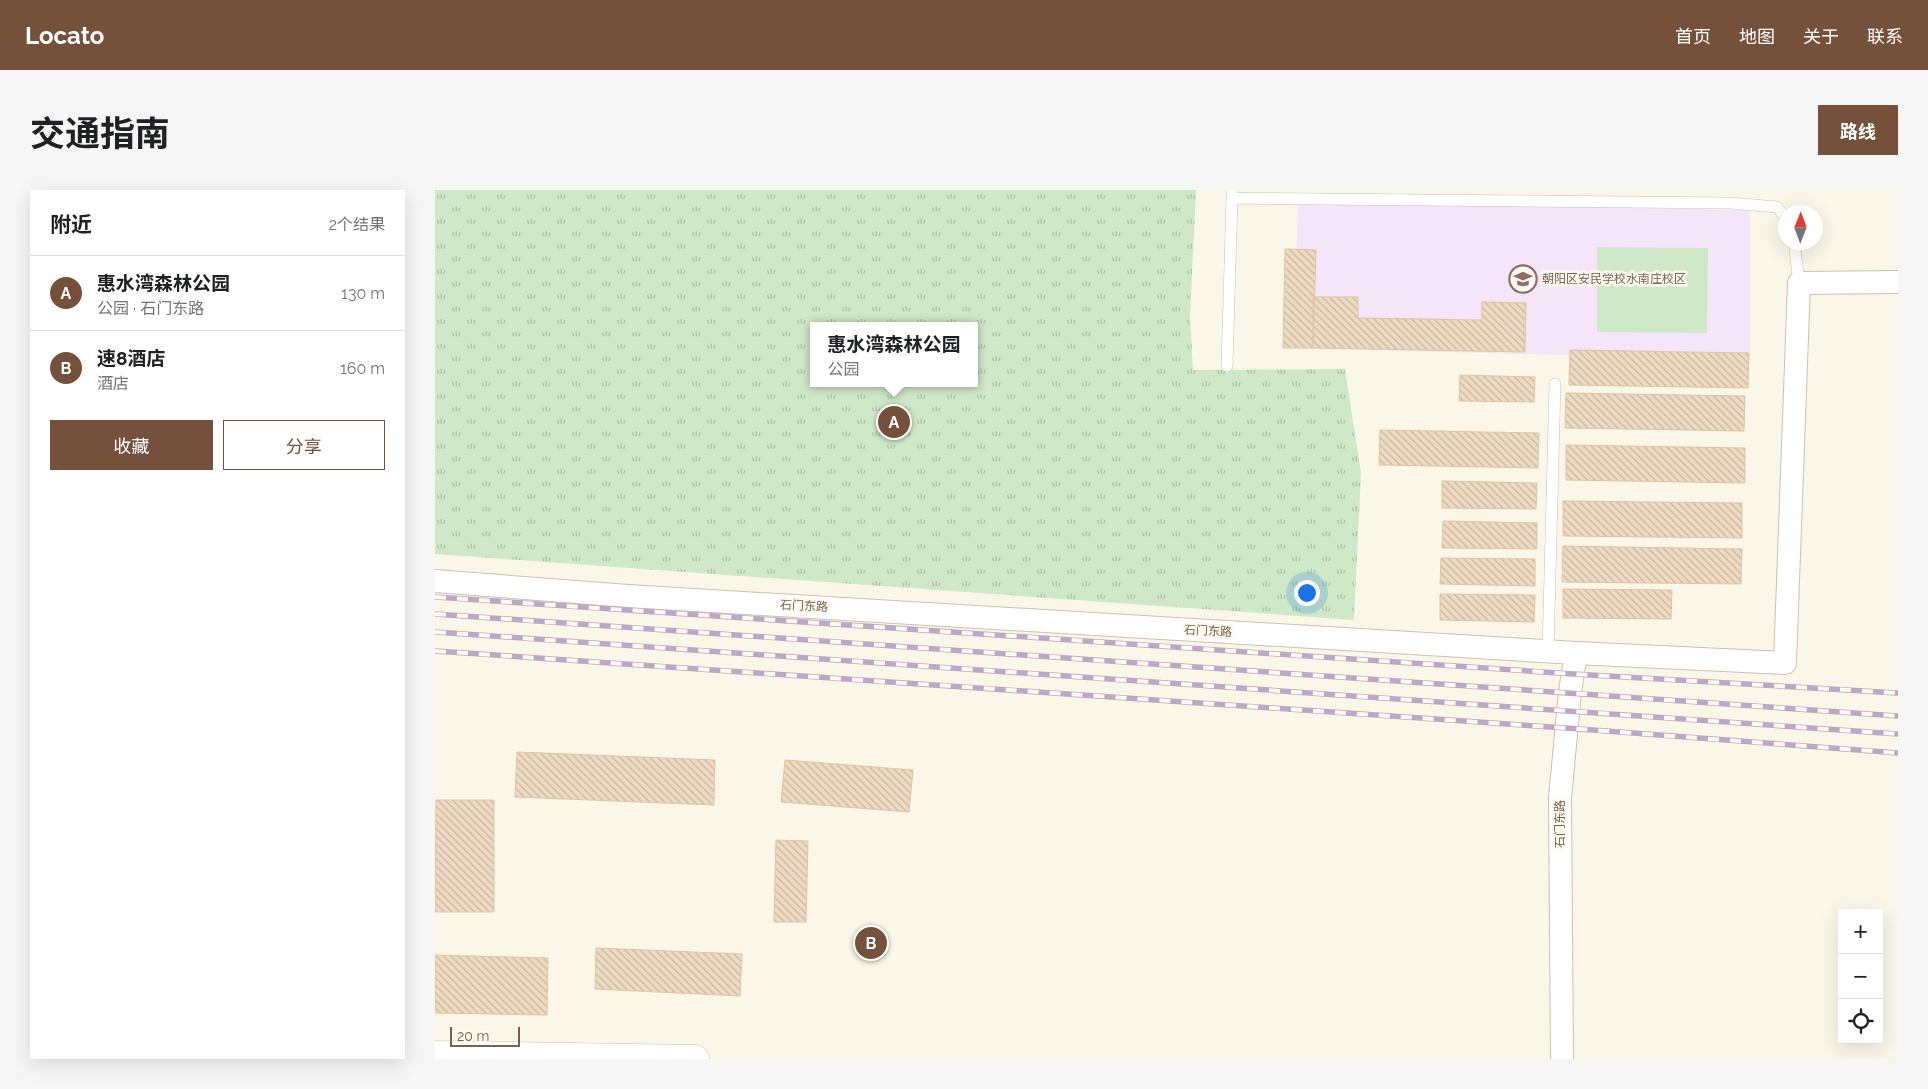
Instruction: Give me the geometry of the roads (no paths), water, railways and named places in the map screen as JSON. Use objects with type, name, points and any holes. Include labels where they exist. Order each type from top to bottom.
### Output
[{"type":"street","points":[[1576,653],[1785,663],[1799,283],[1898,282]]},
{"type":"street","name":"石门东路","points":[[435,581],[658,598],[1576,653],[1570,692],[1560,798],[1562,1059]]},
{"type":"street","points":[[435,1055],[695,1059]]},
{"type":"lane","points":[[1227,366],[1232,194],[1730,203],[1778,208]]},
{"type":"lane","points":[[1796,250],[1799,283]]},
{"type":"lane","points":[[1547,652],[1555,384]]},
{"type":"railway","points":[[435,597],[1573,674],[1898,693]]},
{"type":"railway","points":[[435,614],[1898,716]]},
{"type":"railway","points":[[435,632],[1898,734]]},
{"type":"railway","points":[[435,651],[1566,728],[1898,753]]},
{"type":"place","name":"朝阳区安民学校水南庄校区","points":[[1523,279]]},
{"type":"place","name":"惠水湾森林公园","points":[[894,422]]},
{"type":"place","name":"速8酒店","points":[[871,943]]}]
